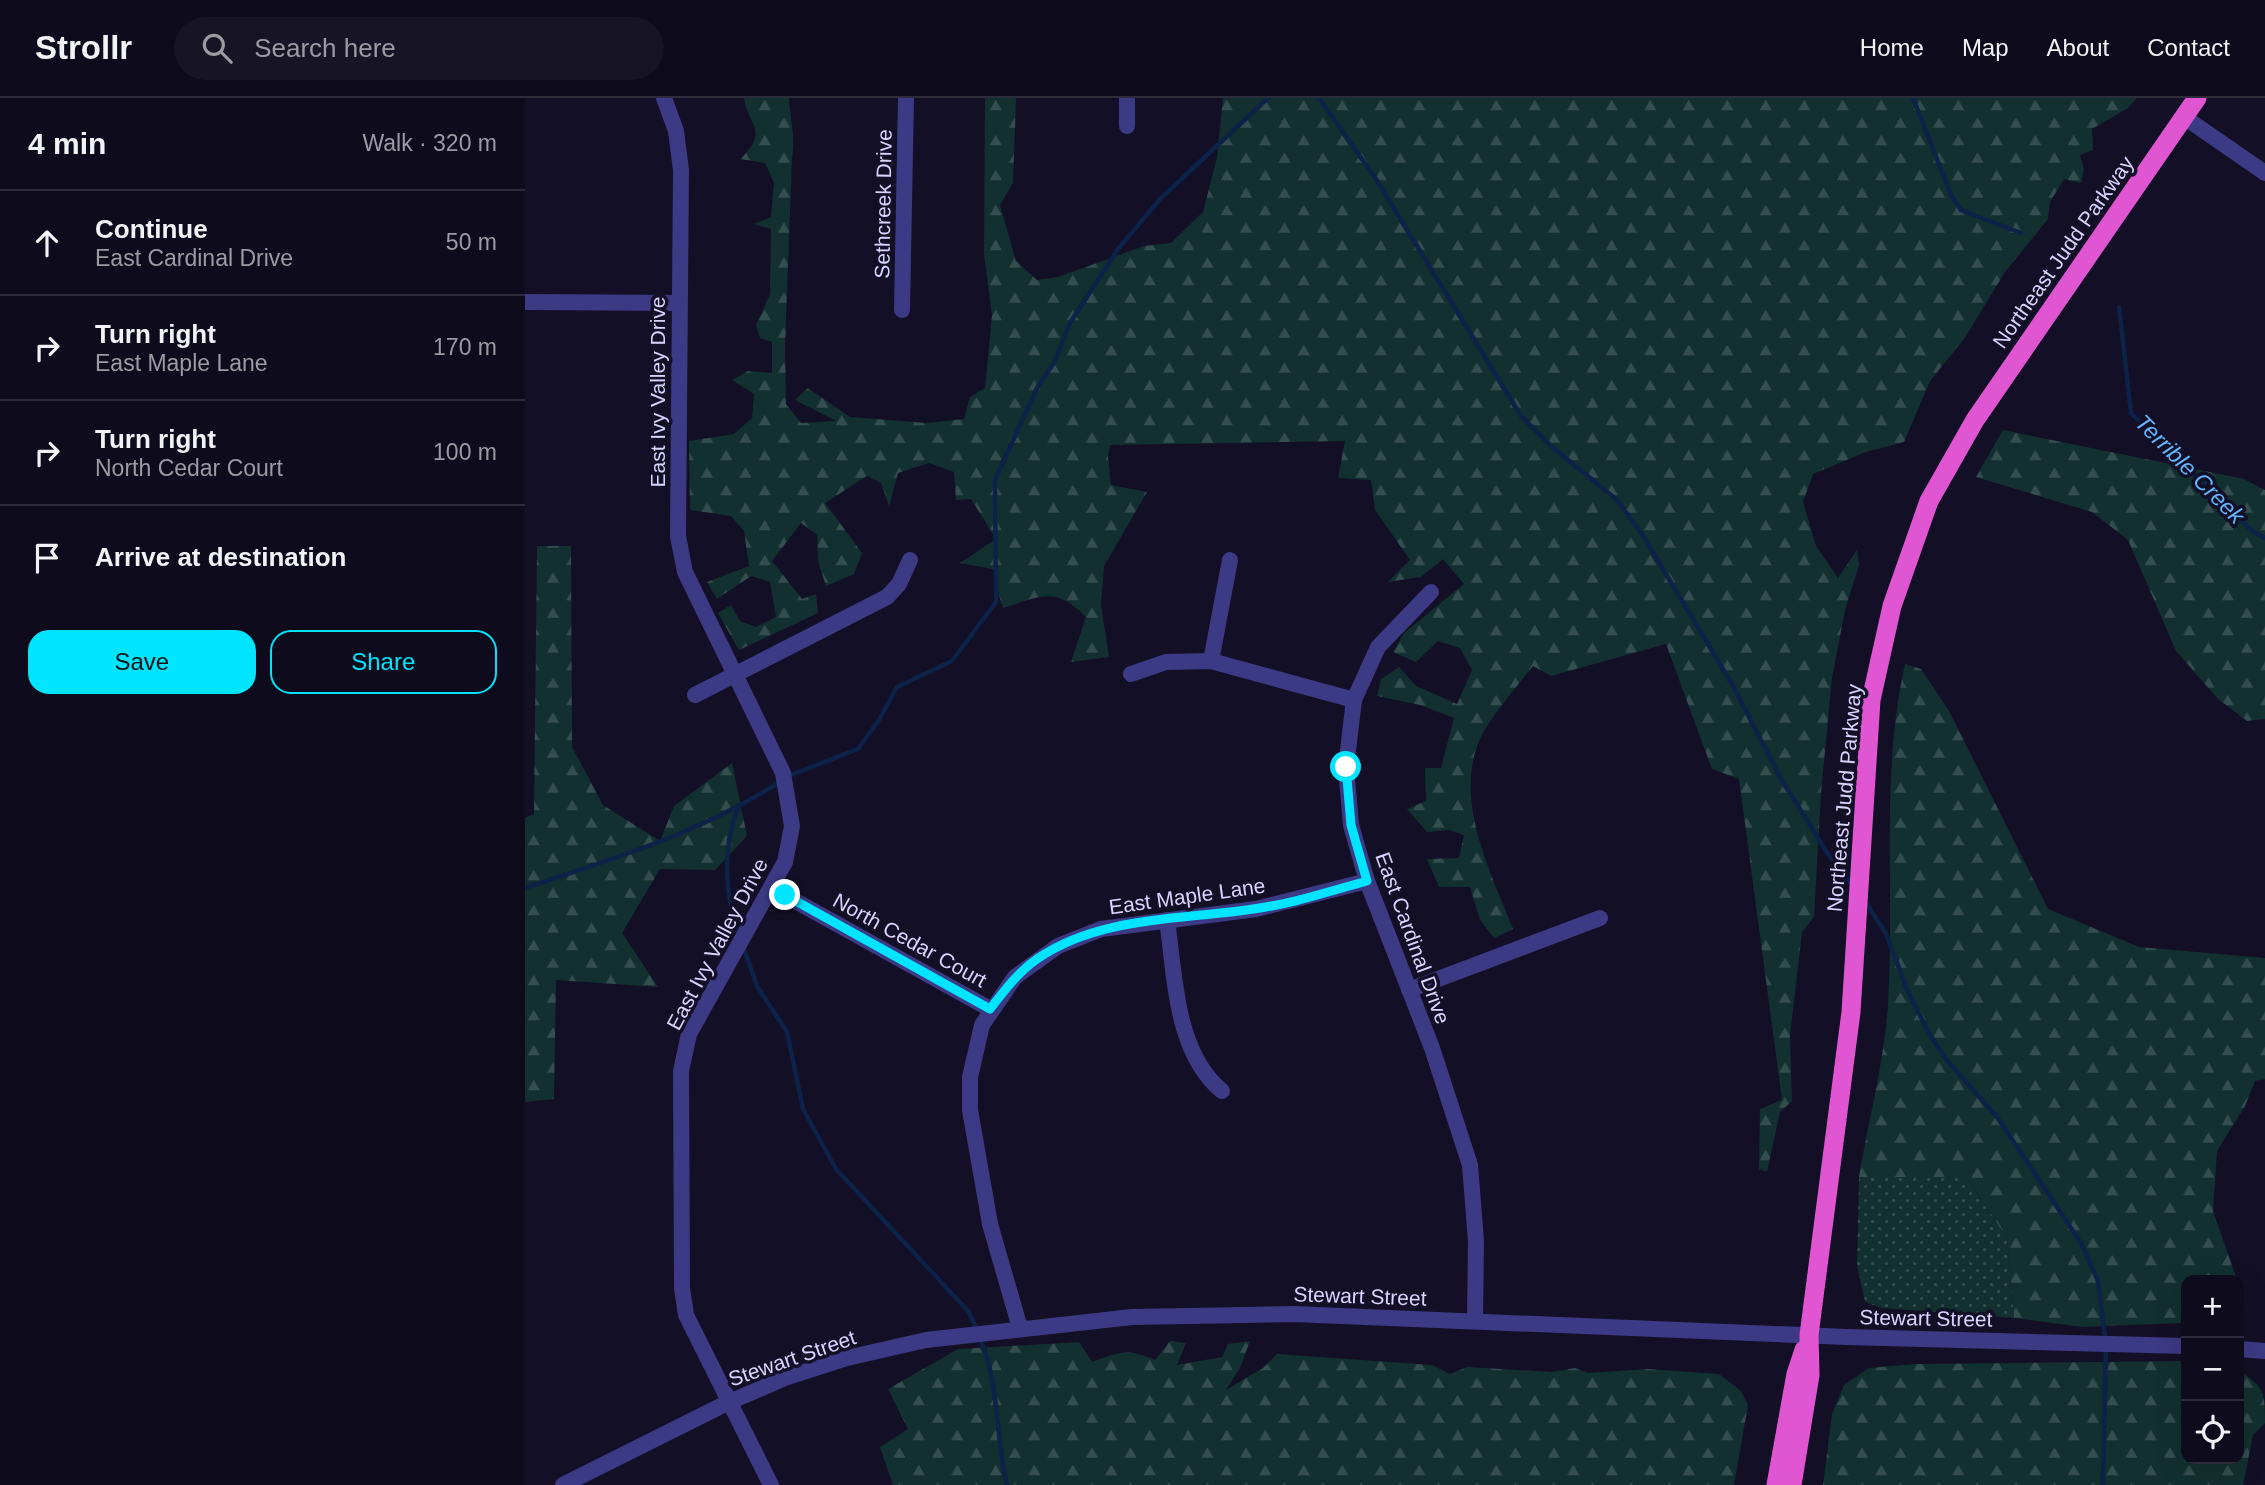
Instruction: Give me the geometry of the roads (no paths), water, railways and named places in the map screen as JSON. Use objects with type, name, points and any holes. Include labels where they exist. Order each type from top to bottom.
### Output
[{"type":"highway","name":"Northeast Judd Parkway","points":[[1793,1485],[1810,1375],[1809,1335],[1851,1012],[1871,700],[1892,606],[1929,501],[1975,421],[2197,98]]},
{"type":"highway","name":"Northeast Judd Parkway","points":[[1776,1485],[1796,1374],[1809,1335]]},
{"type":"street","name":"East Ivy Valley Drive","points":[[664,98],[676,131],[681,170],[678,536],[685,572],[783,773],[792,826],[789,844],[772,888],[689,1034],[681,1071],[682,1288],[686,1315],[727,1403],[771,1485]]},
{"type":"street","name":"Sethcreek Drive","points":[[902,310],[906,98]]},
{"type":"street","points":[[1127,98],[1127,126]]},
{"type":"street","points":[[2184,117],[2265,173]]},
{"type":"street","points":[[525,302],[679,303]]},
{"type":"street","points":[[695,695],[887,597],[899,584],[910,560]]},
{"type":"street","points":[[1211,662],[1230,560]]},
{"type":"street","name":"East Cardinal Drive","points":[[1431,592],[1377,646],[1354,700],[1346,767],[1351,825],[1367,881],[1432,1048],[1470,1166],[1476,1241],[1475,1320]]},
{"type":"street","points":[[1131,674],[1166,663],[1211,662],[1354,700]]},
{"type":"street","name":"East Maple Lane","points":[[1020,1328],[990,1224],[970,1110],[975,1046],[990,1009],[1015,977],[1058,946],[1101,929],[1256,909],[1367,881]]},
{"type":"street","name":"North Cedar Court","points":[[772,888],[990,1009]]},
{"type":"street","points":[[1409,990],[1600,918]]},
{"type":"street","points":[[1167,920],[1179,1002],[1188,1038],[1205,1077],[1222,1091]]},
{"type":"street","name":"Stewart Street","points":[[563,1485],[727,1403],[785,1378],[847,1358],[926,1340],[1132,1317],[1294,1314],[1809,1335],[2181,1346]]},
{"type":"street","points":[[2244,1349],[2265,1351]]},
{"type":"waterway","points":[[788,776],[858,749],[879,720],[897,687],[952,661],[996,602],[995,480],[1037,388],[1055,361],[1070,323],[1118,249],[1160,199],[1268,98]]},
{"type":"waterway","points":[[1319,98],[1376,179],[1521,416],[1551,446],[1617,500],[1642,534],[1733,686],[1781,779],[1828,854],[1853,886]]},
{"type":"waterway","name":"Terrible Creek","points":[[1913,98],[1951,195],[1961,210],[2021,233]]},
{"type":"waterway","name":"Terrible Creek","points":[[2119,307],[2131,413],[2252,531],[2265,538]]},
{"type":"waterway","points":[[525,888],[689,830],[781,781]]},
{"type":"waterway","points":[[739,806],[730,837],[727,870],[730,902],[739,934]]},
{"type":"waterway","points":[[1865,901],[1886,934],[1908,992],[1929,1033],[1945,1058],[1997,1117],[2081,1243],[2098,1281],[2106,1344],[2103,1485]]},
{"type":"waterway","points":[[743,946],[757,986],[787,1032],[803,1109],[836,1169],[969,1312],[977,1330]]},
{"type":"waterway","points":[[980,1339],[991,1374],[1007,1485]]}]
